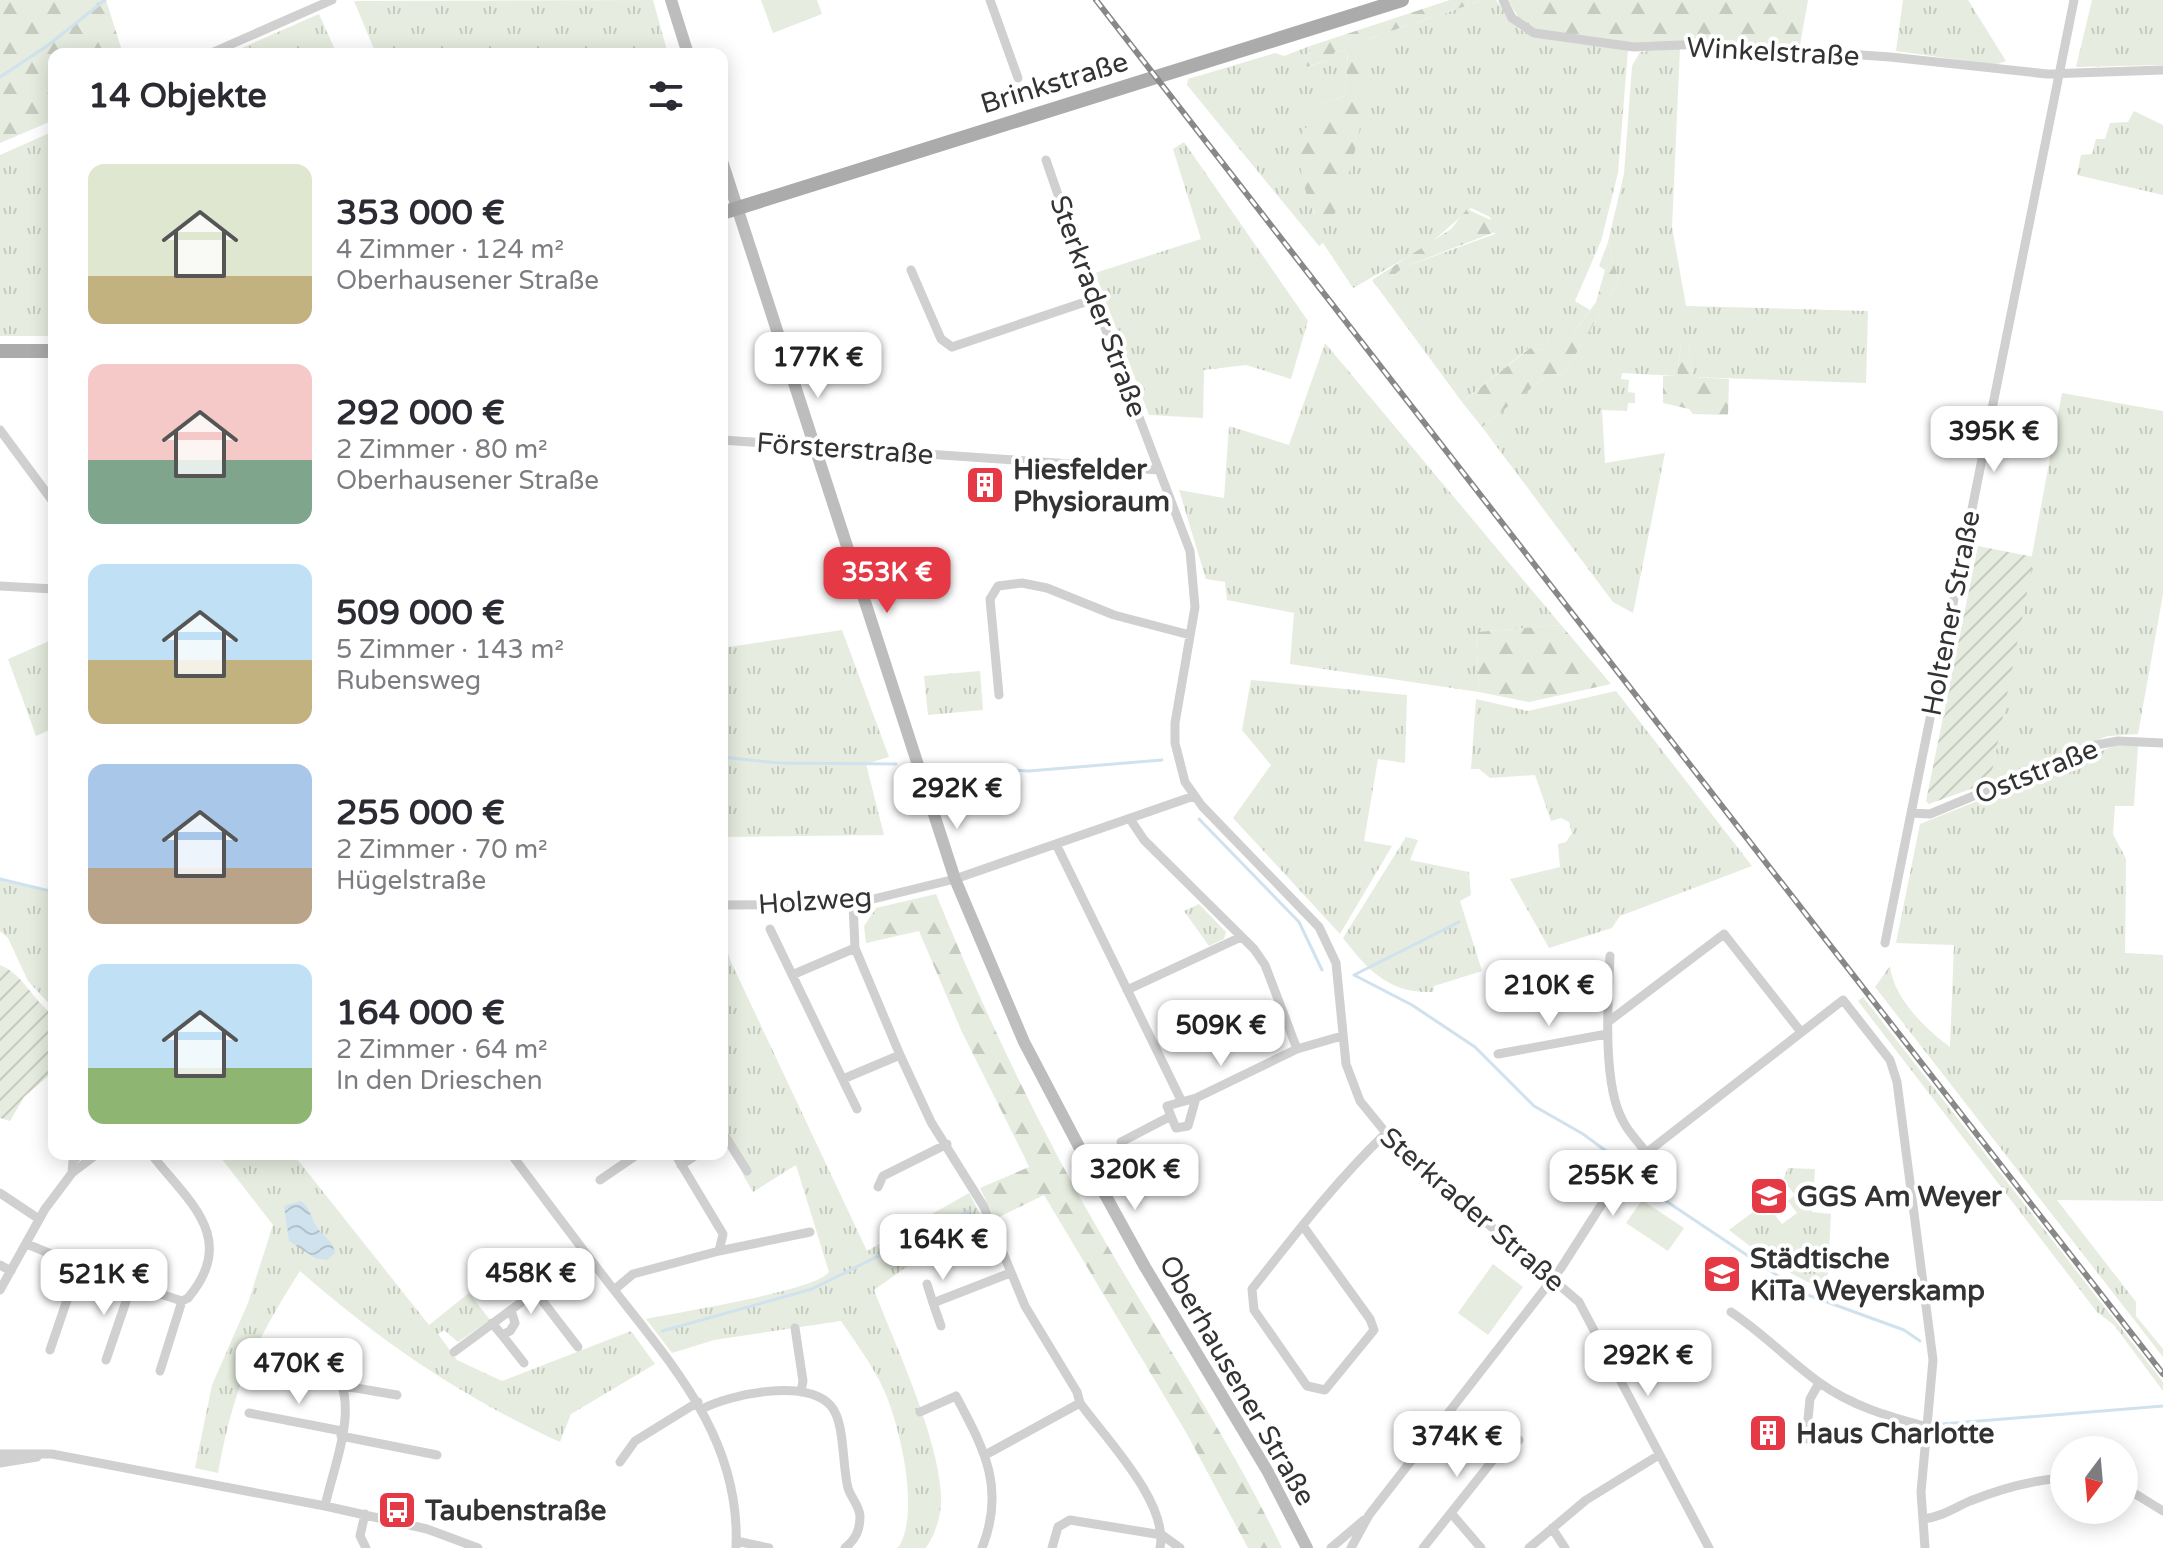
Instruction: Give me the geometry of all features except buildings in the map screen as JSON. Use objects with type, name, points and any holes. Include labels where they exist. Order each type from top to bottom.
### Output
[{"type":"main road","points":[[671,0],[686,48]]},
{"type":"main road","name":"Brinkstraße","points":[[729,211],[1402,0]]},
{"type":"main road","name":"Oberhausener Straße","points":[[729,211],[814,446],[955,879],[1024,1042],[1145,1267],[1268,1472],[1307,1548]]},
{"type":"main road","points":[[0,351],[48,351]]},
{"type":"street","points":[[223,48],[332,0]]},
{"type":"street","points":[[990,0],[1018,78]]},
{"type":"street","name":"Winkelstraße","points":[[1503,0],[1512,18],[1523,28],[1547,37],[1575,41],[1634,47],[1705,44],[2058,73],[2163,70]]},
{"type":"street","name":"Holtener Straße","points":[[1885,943],[2074,0]]},
{"type":"street","name":"Sterkrader Straße","points":[[1046,160],[1094,299],[1190,551],[1195,607],[1175,743],[1185,782],[1194,796],[1319,927],[1336,963],[1342,1036],[1352,1084],[1360,1101],[1385,1134],[1579,1302],[1709,1548]]},
{"type":"street","points":[[911,270],[941,339],[952,347],[1094,299]]},
{"type":"street","points":[[0,430],[48,495]]},
{"type":"street","name":"Försterstraße","points":[[728,440],[1159,470]]},
{"type":"street","points":[[999,695],[990,599],[998,586],[1006,582],[1047,588],[1114,615],[1190,635]]},
{"type":"street","points":[[0,586],[48,589]]},
{"type":"street","name":"Oststraße","points":[[1911,813],[1930,814],[2107,742],[2163,743]]},
{"type":"street","name":"Holzweg","points":[[728,905],[853,904],[955,879],[1194,796]]},
{"type":"street","points":[[1130,819],[1144,840],[1265,965],[1297,1049]]},
{"type":"street","points":[[1056,844],[1181,1100]]},
{"type":"street","points":[[853,904],[855,948],[931,1122],[976,1194],[1010,1273],[1080,1403],[1155,1506],[1162,1535],[1160,1548]]},
{"type":"street","points":[[770,929],[857,1109]]},
{"type":"street","points":[[1608,1022],[1724,934],[1801,1032]]},
{"type":"street","points":[[1127,990],[1241,937]]},
{"type":"street","points":[[792,975],[855,948]]},
{"type":"street","points":[[1610,956],[1607,1034],[1616,1104],[1623,1121],[1645,1151]]},
{"type":"street","points":[[1351,1548],[1369,1515],[1552,1279],[1623,1171],[1843,1000],[1890,1060],[1897,1082],[1933,1360],[1924,1426],[1925,1548]]},
{"type":"street","points":[[1498,1054],[1607,1034]]},
{"type":"street","points":[[1196,1098],[1188,1126],[1176,1128],[1167,1106],[1196,1098],[1297,1049],[1342,1036]]},
{"type":"street","points":[[843,1079],[900,1055]]},
{"type":"street","points":[[1121,1142],[1171,1116]]},
{"type":"street","points":[[1303,1226],[1370,1319],[1374,1330],[1325,1390],[1307,1386],[1251,1300],[1252,1289],[1303,1226],[1385,1134]]},
{"type":"street","points":[[728,1142],[747,1171]]},
{"type":"street","points":[[878,1187],[883,1176],[947,1144]]},
{"type":"street","points":[[72,1173],[74,1160]]},
{"type":"street","points":[[0,1290],[39,1219],[72,1173],[89,1160]]},
{"type":"street","points":[[155,1160],[210,1234],[209,1254],[194,1290],[182,1301],[160,1371]]},
{"type":"street","points":[[516,1160],[700,1405],[722,1449],[732,1483],[736,1544],[769,1548]]},
{"type":"street","points":[[600,1180],[629,1160]]},
{"type":"street","points":[[678,1160],[723,1234],[719,1251]]},
{"type":"street","points":[[681,1165],[689,1160]]},
{"type":"street","points":[[0,1193],[39,1219]]},
{"type":"street","points":[[614,1290],[633,1274],[719,1251],[810,1232]]},
{"type":"street","points":[[27,1244],[182,1301]]},
{"type":"street","points":[[511,1260],[578,1347]]},
{"type":"street","points":[[454,1352],[511,1310],[591,1260]]},
{"type":"street","points":[[0,1265],[11,1271]]},
{"type":"street","points":[[50,1350],[79,1265]]},
{"type":"street","points":[[933,1303],[1010,1273]]},
{"type":"street","points":[[106,1360],[132,1284]]},
{"type":"street","points":[[927,1284],[941,1326]]},
{"type":"street","points":[[502,1335],[513,1328],[511,1310]]},
{"type":"street","points":[[1731,1312],[1819,1383],[1878,1414],[1924,1426]]},
{"type":"street","points":[[492,1323],[524,1363]]},
{"type":"street","points":[[795,1328],[803,1381],[801,1392]]},
{"type":"street","points":[[306,1358],[329,1361],[344,1386],[346,1399],[342,1433],[325,1506]]},
{"type":"street","points":[[1806,1439],[1810,1399],[1819,1383]]},
{"type":"street","points":[[344,1386],[397,1395]]},
{"type":"street","points":[[620,1462],[635,1441],[700,1405],[749,1393],[801,1392],[829,1403],[841,1425],[841,1453],[849,1492],[860,1514],[858,1531],[845,1548]]},
{"type":"street","points":[[920,1412],[956,1396],[987,1454],[993,1508],[982,1548]]},
{"type":"street","points":[[987,1454],[1080,1403]]},
{"type":"street","points":[[249,1413],[437,1455]]},
{"type":"street","points":[[1423,1548],[1497,1455],[1519,1440]]},
{"type":"street","points":[[0,1454],[52,1454],[325,1506],[427,1529],[478,1548]]},
{"type":"street","points":[[0,1463],[52,1454]]},
{"type":"street","points":[[1529,1548],[1586,1500],[1659,1455]]},
{"type":"street","points":[[1923,1519],[1938,1517],[1967,1502],[2024,1484],[2050,1480]]},
{"type":"street","points":[[2138,1496],[2163,1511]]},
{"type":"street","points":[[1451,1513],[1481,1548]]},
{"type":"street","points":[[365,1514],[360,1536],[366,1548]]},
{"type":"street","points":[[1331,1548],[1369,1515]]},
{"type":"street","points":[[1052,1548],[1058,1527],[1070,1520],[1162,1535],[1180,1548]]},
{"type":"street","points":[[1552,1528],[1565,1548]]},
{"type":"green space","points":[[0,0],[106,0],[121,48],[48,48],[48,123],[0,143]]},
{"type":"green space","points":[[653,0],[666,48],[374,48],[354,1]]},
{"type":"green space","points":[[761,0],[817,0],[822,14],[773,33]]},
{"type":"green space","points":[[1450,0],[1484,0],[1367,39],[1366,87],[1359,134],[1347,181],[1330,226],[1321,220],[1309,201],[1296,142],[1323,103],[1345,96],[1348,50],[1335,52],[1330,59],[1307,67],[1305,55],[1311,51],[1310,46]]},
{"type":"green space","points":[[1484,0],[1496,0],[1519,29],[1531,35],[1628,50],[1618,173],[1601,241],[1575,301],[1590,310],[1570,338],[1551,338],[1542,350],[1529,348],[1462,402],[1378,288],[1404,267],[1495,234],[1490,217],[1471,208],[1427,246],[1353,288],[1323,243],[1319,246],[1187,85],[1188,79],[1275,53],[1284,56],[1310,46],[1311,51],[1305,56],[1308,67],[1330,59],[1335,52],[1348,50],[1345,96],[1323,103],[1306,186],[1314,214],[1367,39]]},
{"type":"green space","points":[[1508,0],[1808,0],[1800,45],[1784,46],[1625,43],[1533,29],[1520,20]]},
{"type":"green space","points":[[1903,0],[1968,0],[2006,61],[1995,65],[1896,51]]},
{"type":"green space","points":[[2092,0],[2163,0],[2163,65],[2076,67]]},
{"type":"green space","points":[[319,14],[334,48],[242,48]]},
{"type":"green space","points":[[1680,48],[1672,227],[1686,306],[1868,311],[1866,383],[1692,377],[1689,344],[1681,344],[1677,376],[1622,373],[1621,379],[1629,380],[1628,392],[1635,393],[1635,403],[1628,403],[1627,411],[1602,410],[1605,463],[1665,453],[1633,613],[1613,602],[1482,427],[1548,375],[1564,374],[1619,281],[1608,242],[1624,174],[1632,66],[1640,52]]},
{"type":"green space","points":[[2134,111],[2163,125],[2163,195],[2077,175],[2081,155],[2092,154],[2096,139],[2105,139],[2110,123],[2128,122]]},
{"type":"green space","points":[[48,134],[48,336],[0,336],[0,155]]},
{"type":"green space","points":[[1184,142],[1308,321],[1291,379],[1246,365],[1204,370],[1203,418],[1149,415],[1095,273],[1201,239],[1173,149]]},
{"type":"green space","points":[[1467,209],[1497,223],[1498,231],[1404,267],[1378,288],[1372,280],[1451,229]]},
{"type":"green space","points":[[1608,242],[1619,281],[1564,374],[1548,375],[1482,427],[1462,402],[1530,348],[1542,350],[1551,338],[1570,338],[1596,302],[1605,270],[1599,266]]},
{"type":"green space","points":[[1325,343],[1561,625],[1476,632],[1479,692],[1290,664],[1294,613],[1227,600],[1225,582],[1206,579],[1179,490],[1224,498],[1229,426],[1289,445]]},
{"type":"green space","points":[[1681,344],[1689,344],[1692,377],[1729,379],[1728,415],[1693,414],[1689,409],[1663,403],[1663,376],[1677,376]]},
{"type":"green space","points":[[2062,393],[2163,411],[2163,594],[2138,734],[2108,736],[1990,782]]},
{"type":"green space","points":[[1978,546],[2034,557],[1990,782],[1929,804],[1926,801]]},
{"type":"green space","points":[[1561,625],[1611,684],[1529,702],[1479,692],[1476,632]]},
{"type":"green space","points":[[842,630],[889,757],[866,764],[884,835],[728,837],[728,647]]},
{"type":"green space","points":[[48,642],[48,731],[36,736],[8,659]]},
{"type":"green space","points":[[980,671],[983,710],[928,715],[924,676]]},
{"type":"green space","points":[[1251,680],[1407,695],[1405,763],[1378,759],[1364,841],[1392,846],[1340,934],[1233,818],[1271,765],[1242,730]]},
{"type":"green space","points":[[1616,691],[1752,866],[1620,916],[1612,928],[1549,948],[1510,879],[1560,867],[1558,844],[1566,842],[1572,833],[1569,822],[1561,818],[1551,821],[1535,775],[1490,778],[1479,769],[1471,769],[1476,699],[1528,711]]},
{"type":"green space","points":[[2114,746],[2138,746],[2134,806],[2115,806],[2113,834],[2126,859],[2125,953],[2163,955],[2163,1201],[2057,1200],[2136,1302],[2136,1316],[2163,1349],[2163,1357],[1875,987],[1890,966],[1892,978],[1904,1001],[1930,1031],[1950,1047],[1954,945],[1896,943],[1920,824]]},
{"type":"green space","points":[[1406,837],[1418,840],[1410,860],[1469,872],[1471,895],[1460,901],[1482,971],[1434,986],[1433,992],[1404,989],[1381,978],[1343,938]]},
{"type":"green space","points":[[0,879],[48,891],[48,1003],[28,981],[8,938],[0,931]]},
{"type":"green space","points":[[936,894],[993,1026],[1057,1154],[1103,1238],[1218,1430],[1282,1548],[1248,1548],[1187,1434],[1044,1195],[995,1219],[980,1188],[1029,1167],[962,1032],[919,931],[866,943],[864,926],[876,908]]},
{"type":"green space","points":[[1199,904],[1226,932],[1224,939],[1209,946],[1184,911]]},
{"type":"green space","points":[[728,953],[867,1251],[969,1193],[985,1223],[919,1258],[874,1290],[915,1392],[938,1472],[940,1509],[926,1548],[898,1548],[905,1533],[908,1514],[902,1447],[880,1381],[841,1321],[714,1340],[672,1353],[646,1319],[774,1293],[819,1279],[829,1272],[796,1165],[753,1192],[743,1175],[750,1169],[728,1135]]},
{"type":"green space","points":[[0,965],[15,974],[48,1009],[48,1076],[24,1097],[10,1121],[0,1118]]},
{"type":"green space","points":[[1863,997],[2163,1382],[2163,1391],[2114,1325],[2097,1312],[1858,1001]]},
{"type":"green space","points":[[223,1160],[298,1160],[429,1325],[469,1293],[490,1320],[458,1342],[444,1330],[438,1334],[457,1360],[502,1381],[631,1331],[655,1364],[571,1414],[560,1442],[490,1407],[424,1366],[361,1321],[300,1271],[247,1367],[231,1415],[218,1473],[195,1468],[212,1385],[248,1303],[273,1225]]},
{"type":"green space","points":[[1788,1168],[1815,1169],[1812,1212],[1831,1214],[1827,1286],[1834,1287],[1834,1296],[1772,1263],[1729,1230],[1757,1209],[1763,1216],[1771,1210],[1782,1224],[1797,1213],[1788,1201],[1795,1195],[1783,1180]]},
{"type":"green space","points":[[1642,1200],[1684,1228],[1668,1251],[1626,1223]]},
{"type":"green space","points":[[1493,1264],[1523,1287],[1488,1335],[1458,1313]]},
{"type":"water","points":[[301,1201],[334,1248],[335,1253],[327,1260],[315,1258],[289,1241],[284,1206]]},
{"type":"waterway","points":[[0,77],[47,46],[105,0]]},
{"type":"waterway","points":[[728,758],[779,763],[896,764]]},
{"type":"waterway","points":[[938,766],[1029,771],[1162,760]]},
{"type":"waterway","points":[[1199,819],[1299,922],[1322,970]]},
{"type":"waterway","points":[[0,879],[48,891]]},
{"type":"waterway","points":[[1354,975],[1459,922]]},
{"type":"waterway","points":[[1354,975],[1412,1005],[1475,1047],[1534,1106],[1583,1134],[1617,1159]]},
{"type":"waterway","points":[[1637,1178],[1663,1199],[1805,1294],[1904,1330],[1920,1341]]},
{"type":"waterway","points":[[662,1331],[812,1289],[969,1211]]},
{"type":"waterway","points":[[1942,1424],[2163,1406]]},
{"type":"railway","points":[[1096,0],[2163,1374]]},
{"type":"place","name":"Hiesfelder Physioraum","points":[[985,485]]},
{"type":"place","name":"GGS Am Weyer","points":[[1769,1196]]},
{"type":"place","name":"Städtische KiTa Weyerskamp","points":[[1722,1274]]},
{"type":"place","name":"Haus Charlotte","points":[[1768,1433]]},
{"type":"place","name":"Taubenstraße","points":[[397,1510]]}]
